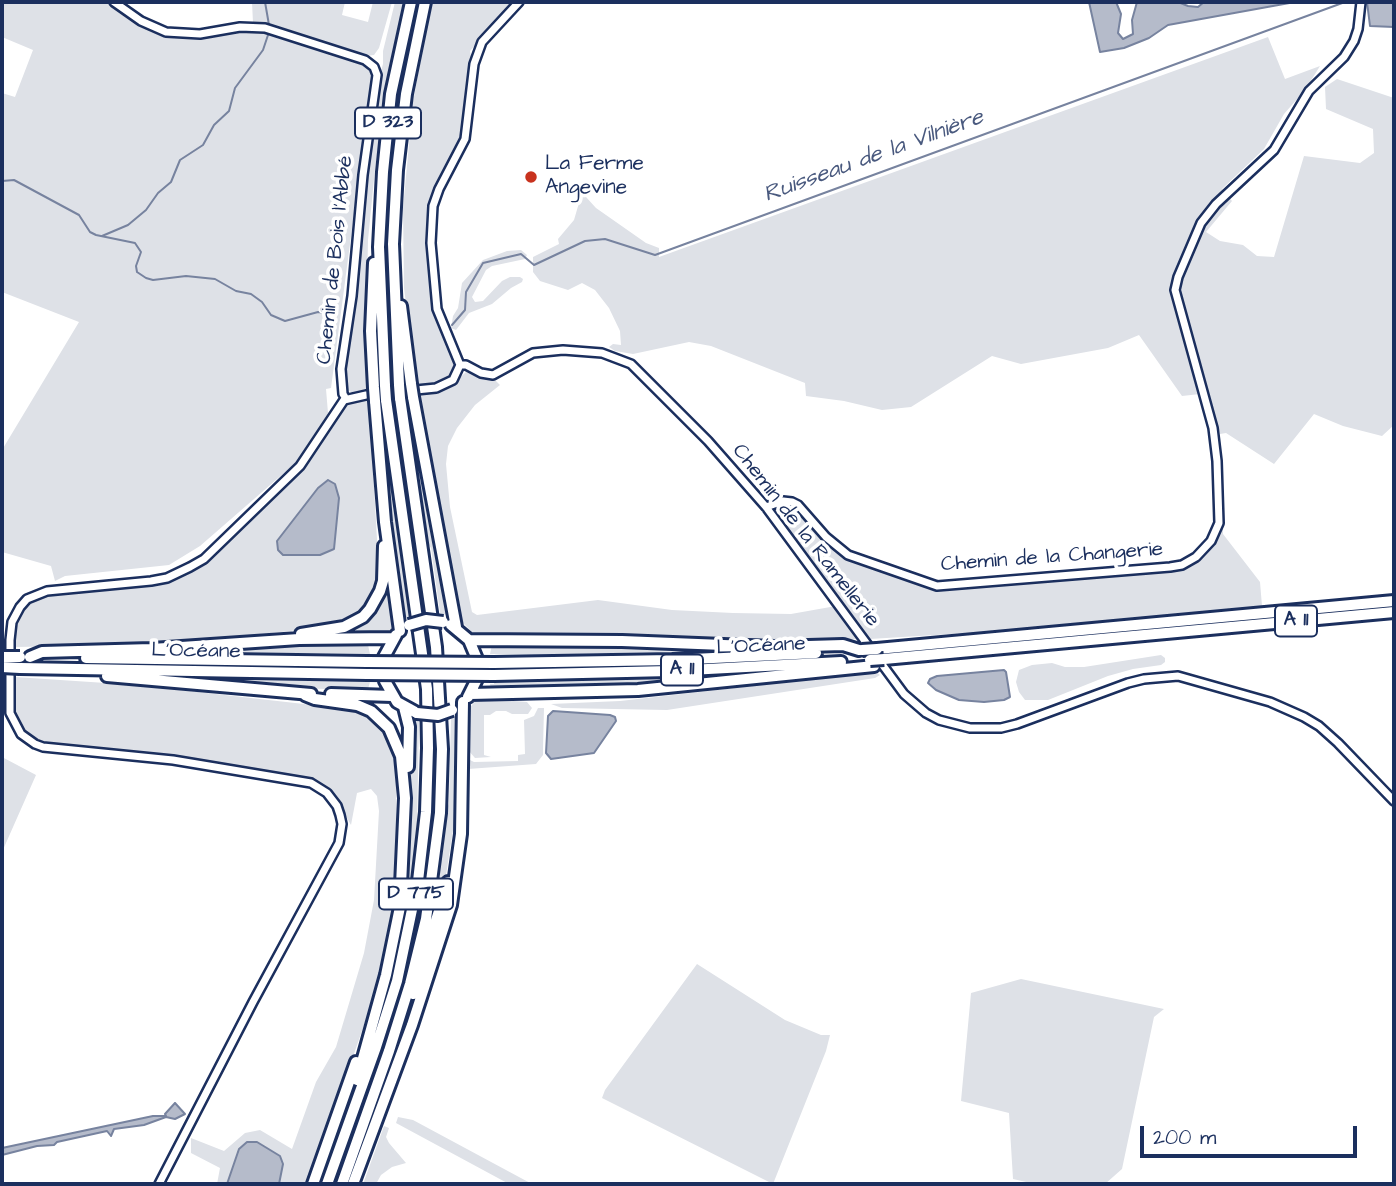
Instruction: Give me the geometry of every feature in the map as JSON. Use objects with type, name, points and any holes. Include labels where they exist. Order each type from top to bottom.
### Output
[{"type":"highway","name":"D 323","points":[[411,2],[391,94],[383,172],[379,247],[379,387],[422,649]]},
{"type":"highway","name":"D 323","points":[[425,2],[406,94],[397,170],[393,244],[400,398],[436,647]]},
{"type":"highway","points":[[393,244],[398,262],[402,320],[413,397],[456,627]]},
{"type":"highway","points":[[24,661],[42,652],[152,649],[401,631],[426,620],[456,627],[469,640],[475,651],[477,679],[467,698],[452,710],[438,715],[417,713],[404,707],[392,696],[386,685],[383,669],[385,653],[401,631],[385,522],[381,400]]},
{"type":"highway","points":[[268,641],[279,636],[344,627],[363,617],[380,591],[383,581],[382,526],[385,522]]},
{"type":"highway","name":"L’Océane","points":[[494,669],[877,649],[1394,601]]},
{"type":"highway","name":"L’Océane","points":[[2,657],[53,669],[681,670],[872,663],[884,659],[1394,612]]},
{"type":"highway","points":[[469,640],[622,641],[774,647],[843,645],[861,650]]},
{"type":"highway","name":"D 775","points":[[342,1184],[402,1013],[426,919],[438,836],[442,749],[436,647]]},
{"type":"highway","name":"D 775","points":[[327,1184],[397,981],[418,881],[426,812],[428,759],[427,689],[422,649]]},
{"type":"highway","name":"L’Océane","points":[[2,667],[24,661],[367,668]]},
{"type":"highway","points":[[467,698],[638,690],[872,663]]},
{"type":"highway","points":[[53,669],[66,674],[170,681],[305,695],[392,696]]},
{"type":"highway","points":[[305,695],[357,705],[385,723],[399,746],[405,798]]},
{"type":"highway","points":[[353,1184],[412,1025],[451,905],[461,834],[467,698]]},
{"type":"highway","points":[[347,1130],[347,1114],[394,944],[400,906],[408,783],[409,727],[404,707]]},
{"type":"highway","points":[[402,1013],[416,988],[443,904],[460,814]]},
{"type":"highway","points":[[313,1184],[369,1023],[376,1011]]},
{"type":"street","name":"Chemin de Bois l'Abbé","points":[[114,2],[141,21],[166,32],[200,34],[240,27],[265,28],[365,60],[374,67],[375,85],[364,164],[352,296],[341,369],[343,394],[346,399]]},
{"type":"street","points":[[159,1184],[246,1015],[339,844],[342,824],[340,815],[333,799],[327,793],[310,783],[298,780],[173,760],[35,744],[21,734],[10,713],[9,652],[12,622],[27,599],[47,591],[167,578],[204,559],[300,466],[346,399],[436,388],[453,380],[460,365],[437,309],[431,243],[433,206],[465,139],[477,54],[486,36],[519,2]]},
{"type":"street","name":"Chemin de la Changerie","points":[[766,507],[783,501],[792,502],[848,555],[937,586],[1170,567],[1182,565],[1196,557],[1211,541],[1219,523],[1217,461],[1213,428],[1175,290],[1178,277],[1201,223],[1216,204],[1274,150],[1309,92],[1344,57],[1354,41],[1361,2]]},
{"type":"street","name":"Chemin de la Ramellerie","points":[[460,365],[493,375],[533,353],[562,350],[602,353],[631,364],[708,441],[766,507],[904,694],[926,713],[939,720],[970,729],[1001,728],[1128,683],[1178,677],[1270,702],[1304,717],[1338,743],[1394,801]]},
{"type":"shaded area","points":[[2,2],[110,2],[157,32],[175,37],[196,37],[238,29],[272,32],[366,63],[372,77],[331,388],[326,389],[328,413],[300,459],[200,546],[169,565],[65,576],[55,581],[51,566],[2,552],[2,450],[79,322],[2,292],[2,93],[15,97],[33,50],[2,37]]},
{"type":"shaded area","points":[[252,2],[345,2],[342,15],[368,22],[373,2],[392,2],[379,48],[374,55],[366,56],[280,28],[253,23]]},
{"type":"shaded area","points":[[395,2],[403,2],[387,86],[368,240],[366,334],[369,388],[368,392],[352,393],[346,388],[344,366],[378,82]]},
{"type":"shaded area","points":[[431,2],[514,2],[470,51],[472,62],[463,137],[429,205],[431,298],[454,357],[454,366],[449,378],[440,383],[418,385],[404,288],[403,208],[413,102]]},
{"type":"shaded area","points":[[1268,37],[1285,79],[1320,66],[1305,90],[1284,114],[1264,149],[1222,189],[1232,201],[1206,232],[1220,241],[1243,245],[1257,256],[1274,257],[1304,156],[1360,163],[1374,153],[1373,129],[1326,109],[1325,87],[1337,79],[1394,98],[1394,425],[1382,436],[1343,426],[1314,414],[1274,464],[1226,433],[1220,434],[1209,393],[1182,396],[1139,335],[1108,348],[1021,364],[992,356],[911,407],[882,410],[806,396],[805,383],[711,346],[689,342],[633,354],[615,351],[609,347],[613,344],[621,345],[620,331],[609,308],[595,290],[582,283],[568,290],[540,281],[533,272],[533,257],[559,244],[558,239],[574,220],[581,196],[586,197],[596,208],[646,243],[659,248],[659,257]]},
{"type":"shaded area","points":[[521,250],[527,255],[525,259],[492,266],[486,270],[472,297],[475,302],[483,301],[502,281],[510,277],[520,277],[522,282],[492,304],[469,313],[456,330],[451,328],[462,283],[483,260],[507,251]]},
{"type":"shaded area","points":[[466,372],[495,380],[500,385],[475,405],[457,428],[448,446],[446,464],[450,507],[472,612],[477,615],[598,600],[672,610],[733,613],[791,614],[836,606],[859,639],[785,642],[476,636],[458,618],[417,397],[418,392],[437,394]]},
{"type":"shaded area","points":[[369,397],[379,575],[374,594],[364,609],[350,619],[327,626],[291,631],[144,645],[14,647],[13,633],[17,620],[29,603],[43,595],[163,583],[190,572],[209,560],[300,472],[341,409],[356,399]]},
{"type":"shaded area","points":[[410,397],[447,615],[440,613],[431,548],[428,544],[406,398]]},
{"type":"shaded area","points":[[381,400],[409,616],[405,618],[392,549],[377,401]]},
{"type":"shaded area","points":[[782,505],[790,506],[799,512],[831,549],[849,560],[935,588],[1171,570],[1193,562],[1205,553],[1223,527],[1223,534],[1260,582],[1262,606],[1001,631],[870,639],[865,637],[778,518],[776,509]]},
{"type":"shaded area","points":[[389,580],[395,623],[392,628],[385,634],[368,636],[353,632],[332,634],[344,631]]},
{"type":"shaded area","points":[[339,643],[368,645],[370,654],[179,652],[243,646]]},
{"type":"shaded area","points":[[640,644],[736,650],[490,654],[492,645]]},
{"type":"shaded area","points":[[1161,655],[1165,662],[1161,665],[1108,676],[1048,700],[1025,700],[1016,682],[1019,670],[1032,665],[1052,663],[1065,667],[1084,667]]},
{"type":"shaded area","points":[[876,672],[880,675],[875,678],[667,710],[562,708],[551,704],[620,701]]},
{"type":"shaded area","points":[[734,675],[666,684],[491,690],[490,684],[494,682]]},
{"type":"shaded area","points":[[15,677],[136,685],[348,709],[373,719],[384,730],[394,753],[396,782],[397,870],[388,945],[374,996],[309,1184],[217,1184],[220,1168],[191,1153],[191,1138],[224,1151],[245,1133],[260,1130],[292,1149],[316,1082],[336,1047],[364,953],[374,900],[379,811],[377,796],[371,789],[357,793],[351,825],[332,792],[306,778],[151,753],[38,741],[25,733],[17,721],[13,708],[12,681],[15,681]]},
{"type":"shaded area","points":[[177,677],[370,682],[368,689],[325,689],[266,687]]},
{"type":"shaded area","points":[[489,699],[527,702],[532,708],[528,714],[496,711],[484,715],[484,755],[491,757],[475,758],[468,750],[469,709],[475,701]]},
{"type":"shaded area","points":[[538,708],[544,708],[543,755],[536,764],[468,769],[468,759],[474,762],[518,761],[518,755],[525,754],[524,720],[534,716]]},
{"type":"shaded area","points":[[455,716],[457,789],[454,824],[444,888],[429,932],[449,803],[451,719]]},
{"type":"shaded area","points":[[414,719],[419,722],[417,827],[403,923],[407,886]]},
{"type":"shaded area","points":[[2,757],[36,775],[2,852]]},
{"type":"shaded area","points":[[697,964],[785,1020],[821,1035],[830,1035],[773,1184],[602,1098],[605,1090]]},
{"type":"shaded area","points":[[1021,979],[1164,1009],[1154,1017],[1122,1169],[1105,1184],[1035,1184],[1013,1179],[1009,1113],[961,1101],[971,993]]},
{"type":"shaded area","points":[[398,1117],[413,1120],[532,1184],[509,1184],[396,1123]]},
{"type":"shaded area","points":[[384,1126],[389,1128],[386,1137],[389,1143],[406,1163],[392,1167],[381,1175],[376,1184],[363,1184]]},
{"type":"water","points":[[1089,2],[1116,2],[1121,14],[1118,33],[1123,39],[1133,34],[1132,20],[1137,2],[1178,2],[1198,7],[1204,2],[1295,2],[1168,25],[1149,38],[1124,48],[1100,52]]},
{"type":"water","points":[[1367,2],[1394,2],[1394,27],[1370,26]]},
{"type":"water","points":[[328,480],[335,484],[339,498],[334,549],[320,555],[283,555],[278,550],[277,541],[318,488]]},
{"type":"water","points":[[1004,670],[1010,697],[1004,700],[959,700],[936,690],[928,683],[937,676]]},
{"type":"water","points":[[553,711],[610,715],[615,717],[616,721],[594,753],[551,759],[546,753],[548,716]]},
{"type":"water","points":[[175,1103],[185,1114],[175,1119],[166,1117],[144,1125],[114,1129],[111,1136],[107,1131],[2,1155],[2,1148],[153,1116],[166,1116]]},
{"type":"water","points":[[247,1142],[257,1142],[280,1156],[283,1164],[279,1184],[227,1184],[239,1149]]},
{"type":"waterway","points":[[265,2],[269,25]]},
{"type":"waterway","name":"Ruisseau de la Vilnière","points":[[452,325],[465,310],[466,292],[483,263],[521,254],[534,265],[585,241],[605,239],[655,255],[1345,2]]},
{"type":"waterway","points":[[102,236],[128,225],[146,210],[158,193],[171,182],[180,160],[203,145],[214,125],[229,111],[235,88],[263,50],[269,32]]},
{"type":"waterway","name":"Ruisseau de la Vilnière","points":[[2,181],[14,180],[79,215],[90,232],[96,235],[135,243],[141,252],[136,266],[137,272],[146,278],[153,280],[186,276],[215,279],[236,291],[251,294],[262,302],[271,315],[285,321],[318,312],[331,314]]},
{"type":"place","name":"La Ferme Angevine","points":[[531,177]]}]
